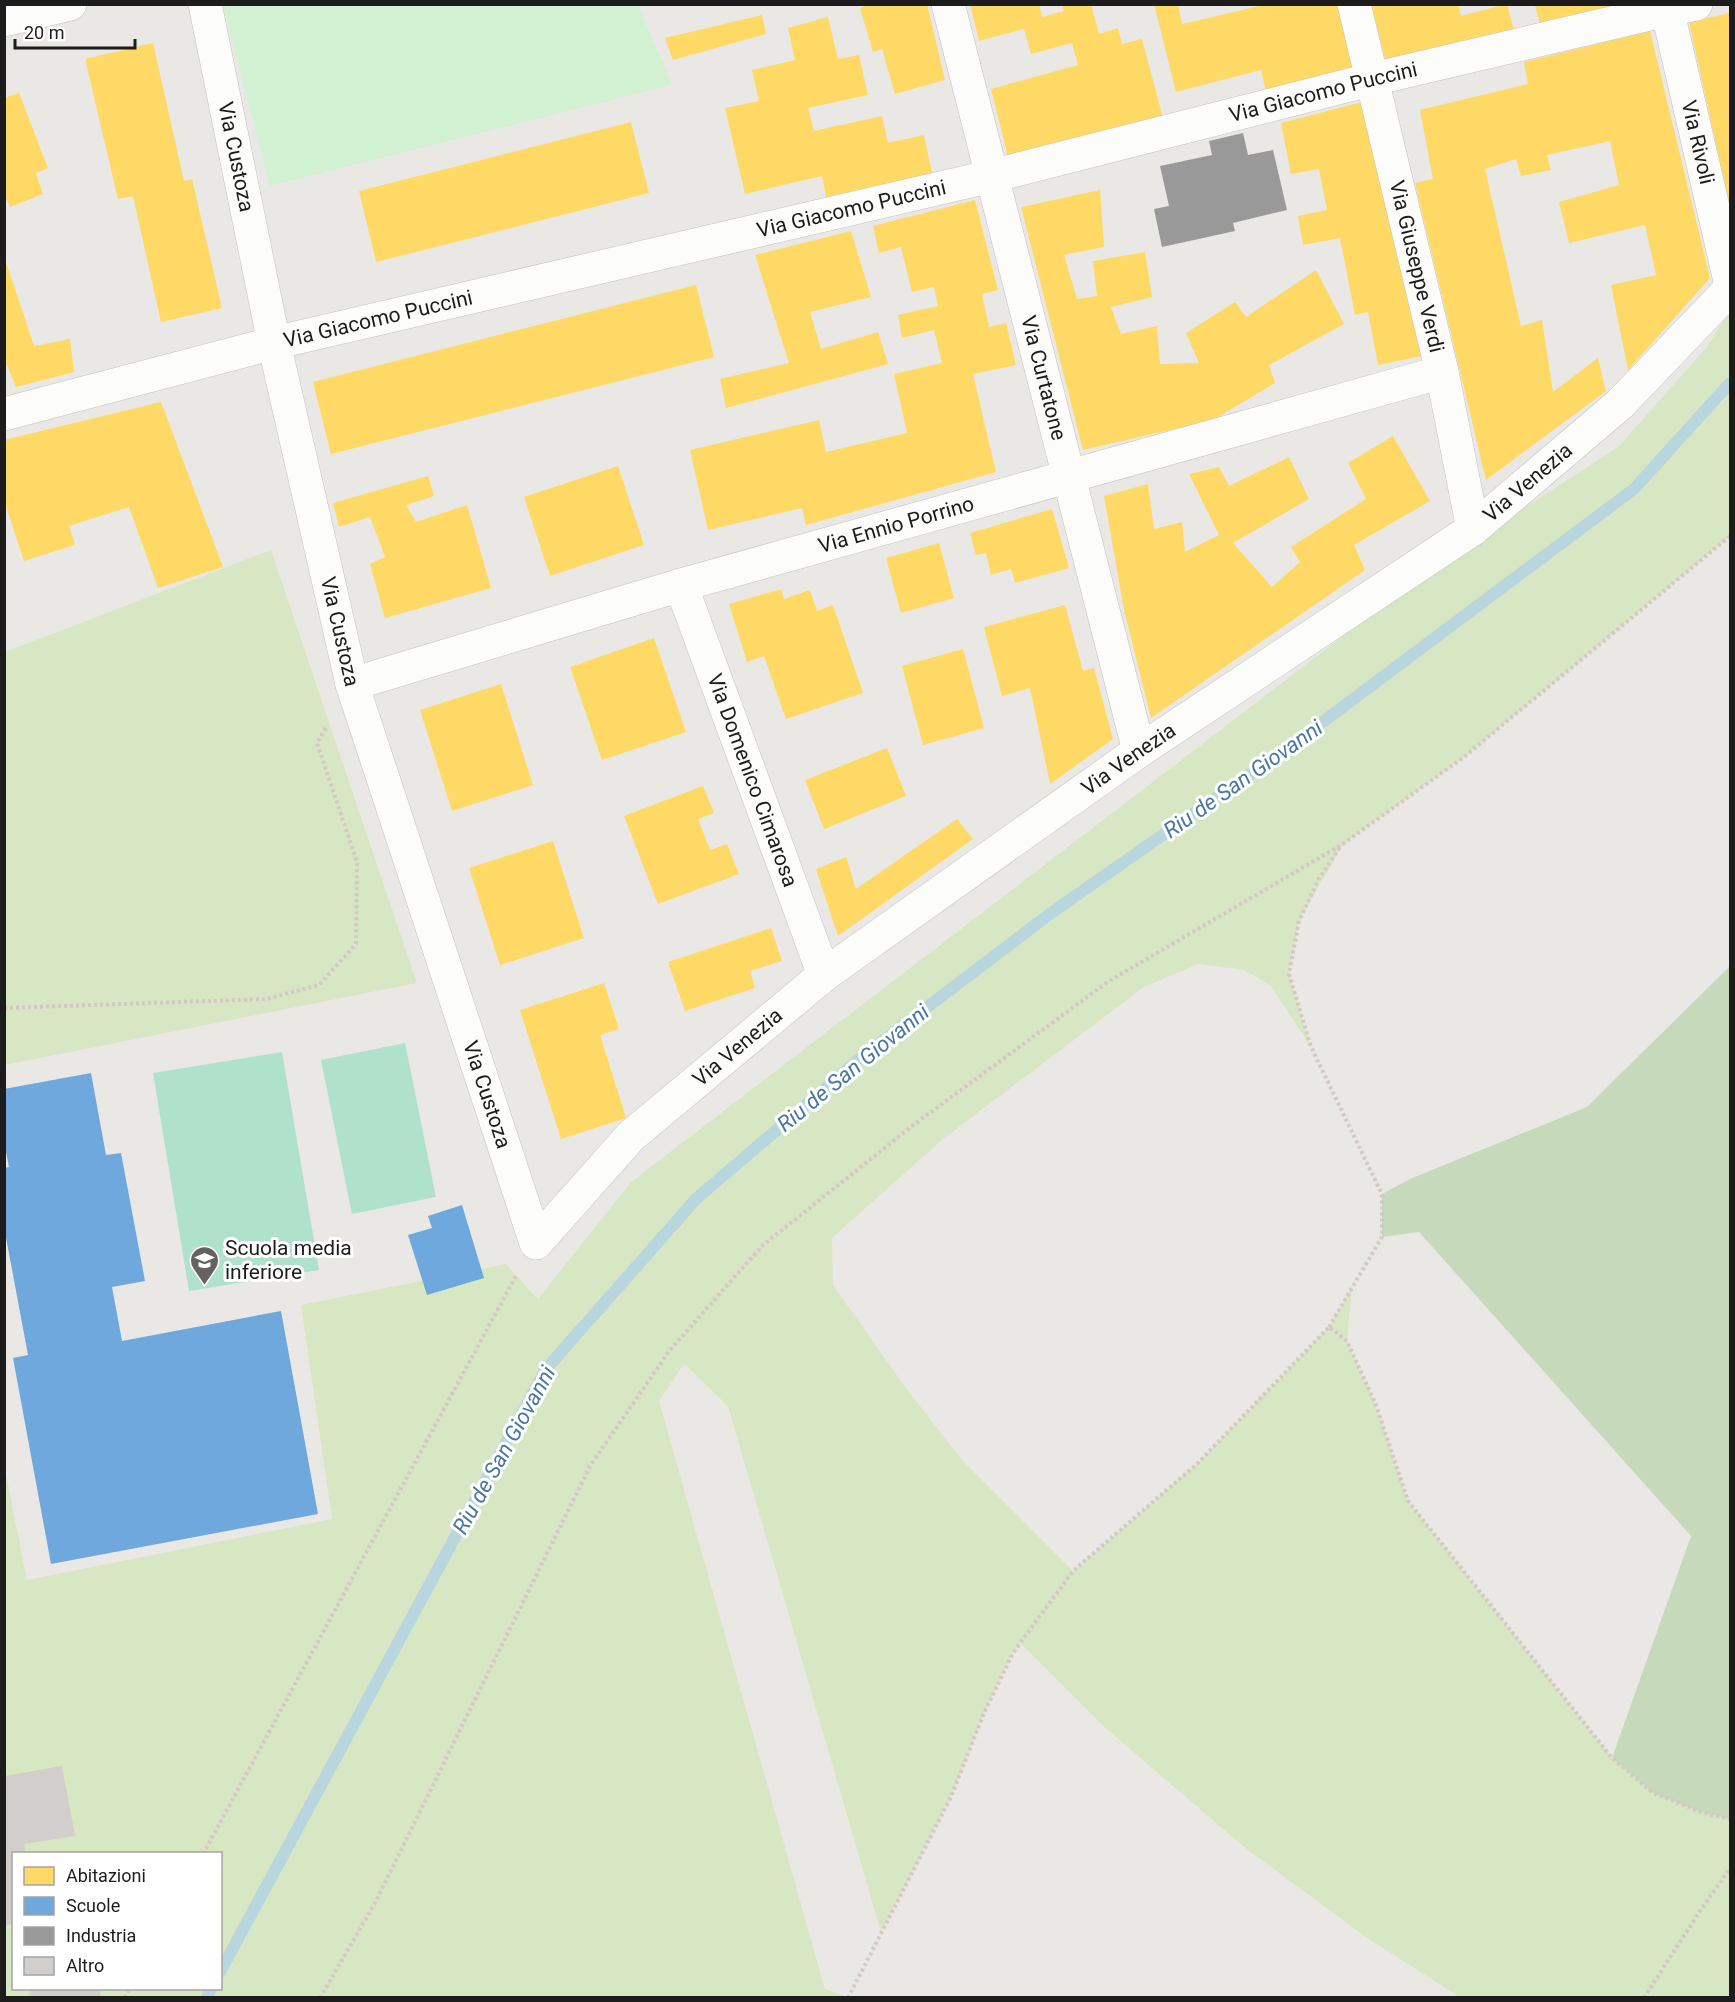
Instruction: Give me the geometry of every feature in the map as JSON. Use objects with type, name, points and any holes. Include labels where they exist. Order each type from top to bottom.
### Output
[{"type":"street","points":[[4,20],[70,4]]},
{"type":"street","name":"Via Custoza","points":[[205,4],[273,343],[352,684],[536,1243]]},
{"type":"street","name":"Via Curtatone","points":[[948,4],[1140,751]]},
{"type":"street","name":"Via Giuseppe Verdi","points":[[1354,4],[1442,372],[1473,529]]},
{"type":"street","name":"Via Giacomo Puccini","points":[[4,414],[273,343],[992,176],[1373,79],[1676,6]]},
{"type":"street","name":"Via Rivoli","points":[[1676,6],[1731,280]]},
{"type":"street","name":"Via Venezia","points":[[536,1243],[631,1136],[824,975],[1140,751],[1473,529],[1620,404],[1731,289]]},
{"type":"street","name":"Via Ennio Porrino","points":[[352,684],[681,585],[1442,372]]},
{"type":"street","name":"Via Domenico Cimarosa","points":[[681,585],[824,975]]},
{"type":"path","points":[[320,1998],[375,1903],[590,1466],[670,1350],[762,1246],[916,1123],[1109,981],[1342,844],[1464,757],[1731,536]]},
{"type":"path","points":[[4,1008],[266,999],[319,985],[356,944],[357,862],[317,743],[352,684]]},
{"type":"path","points":[[848,1998],[951,1797],[984,1713],[1017,1647],[1073,1571],[1198,1463],[1329,1327],[1382,1237],[1382,1194],[1311,1047],[1289,974],[1299,921],[1318,880],[1342,844]]},
{"type":"path","points":[[205,1852],[536,1243]]},
{"type":"path","points":[[1329,1327],[1347,1341],[1376,1406],[1408,1501],[1612,1758],[1653,1793],[1701,1812],[1731,1819]]},
{"type":"path","points":[[1644,1998],[1700,1911],[1731,1868]]},
{"type":"green space","points":[[223,5],[638,5],[672,85],[270,186]]},
{"type":"green space","points":[[1730,310],[1730,536],[1464,757],[1343,844],[1299,921],[1289,974],[1311,1047],[1271,986],[1244,970],[1198,964],[1144,987],[943,1139],[832,1238],[833,1285],[906,1388],[962,1460],[1073,1571],[1198,1463],[1329,1327],[1352,1287],[1347,1341],[1376,1405],[1408,1501],[1612,1758],[1701,1812],[1730,1819],[1730,1997],[1459,1997],[1363,1935],[1244,1847],[1101,1724],[1020,1643],[984,1713],[951,1797],[881,1932],[728,1406],[684,1364],[659,1401],[825,1989],[848,1997],[5,1997],[4,1464],[27,1580],[332,1519],[301,1305],[506,1264],[538,1299],[631,1182],[1433,567],[1618,447],[1707,347]]},
{"type":"green space","points":[[271,550],[417,983],[5,1065],[5,652]]},
{"type":"green space","points":[[1730,966],[1730,1819],[1701,1812],[1653,1793],[1612,1758],[1691,1536],[1419,1232],[1382,1237],[1382,1194],[1410,1179],[1587,1107]]},
{"type":"green space","points":[[405,1043],[436,1197],[352,1214],[321,1060]]},
{"type":"green space","points":[[282,1052],[319,1270],[189,1291],[153,1073]]},
{"type":"building: Abitazioni","points":[[871,4],[927,4],[945,80],[895,94],[882,49],[873,52],[860,8]]},
{"type":"building: Abitazioni","points":[[970,4],[1039,4],[1042,17],[1064,11],[1062,4],[1091,4],[1099,34],[1118,28],[1122,44],[1142,39],[1163,118],[1008,157],[991,89],[1078,65],[1072,43],[1031,54],[1024,29],[979,41]]},
{"type":"building: Abitazioni","points":[[1154,4],[1178,4],[1182,24],[1268,4],[1338,4],[1354,70],[1266,92],[1261,70],[1176,92]]},
{"type":"building: Abitazioni","points":[[1371,4],[1458,4],[1461,16],[1507,4],[1514,31],[1386,62]]},
{"type":"building: Abitazioni","points":[[1619,4],[1540,24],[1535,5]]},
{"type":"building: Abitazioni","points":[[1730,13],[1730,207],[1689,22]]},
{"type":"building: Abitazioni","points":[[762,15],[766,34],[673,60],[665,38]]},
{"type":"building: Abitazioni","points":[[828,17],[838,59],[859,55],[868,95],[808,108],[814,131],[882,116],[888,143],[924,135],[932,173],[826,197],[822,176],[745,194],[725,108],[759,101],[752,70],[795,60],[788,28]]},
{"type":"building: Abitazioni","points":[[1650,31],[1710,278],[1628,370],[1611,285],[1656,275],[1645,225],[1569,243],[1559,202],[1619,185],[1610,141],[1547,155],[1551,170],[1521,176],[1516,159],[1485,169],[1521,326],[1542,320],[1553,392],[1598,358],[1606,391],[1486,480],[1415,183],[1433,179],[1420,110],[1528,84],[1524,62]]},
{"type":"building: Abitazioni","points":[[153,43],[184,181],[192,179],[222,308],[161,322],[133,196],[118,199],[85,59]]},
{"type":"building: Abitazioni","points":[[19,93],[48,168],[36,173],[43,194],[10,207],[4,194],[4,98]]},
{"type":"building: Abitazioni","points":[[1362,102],[1422,356],[1378,365],[1368,312],[1355,315],[1340,238],[1303,245],[1298,216],[1327,210],[1319,169],[1291,174],[1281,123]]},
{"type":"building: Abitazioni","points":[[631,122],[649,193],[376,262],[359,191]]},
{"type":"building: Abitazioni","points":[[1100,190],[1104,247],[1064,255],[1077,299],[1097,296],[1093,261],[1145,252],[1152,297],[1111,307],[1121,334],[1157,326],[1160,364],[1199,363],[1186,333],[1235,302],[1246,317],[1316,270],[1344,324],[1269,365],[1275,383],[1213,420],[1083,450],[1021,207]]},
{"type":"building: Abitazioni","points":[[975,200],[998,290],[982,294],[989,327],[1006,323],[1016,365],[973,374],[996,472],[806,525],[802,508],[708,530],[690,450],[819,420],[826,452],[907,433],[894,374],[942,363],[934,330],[902,338],[898,315],[938,306],[934,287],[912,292],[901,247],[879,253],[873,226]]},
{"type":"building: Abitazioni","points":[[851,231],[871,297],[810,312],[821,349],[878,332],[888,364],[726,408],[720,379],[789,363],[755,255]]},
{"type":"building: Abitazioni","points":[[4,256],[34,346],[70,339],[74,372],[16,387],[4,358]]},
{"type":"building: Abitazioni","points":[[696,285],[714,357],[331,454],[313,382]]},
{"type":"building: Abitazioni","points":[[161,402],[223,567],[158,588],[129,507],[69,526],[75,545],[24,561],[4,500],[4,440]]},
{"type":"building: Abitazioni","points":[[1393,436],[1430,501],[1354,545],[1365,570],[1151,718],[1124,610],[1104,496],[1148,484],[1154,529],[1182,522],[1185,552],[1219,535],[1189,474],[1219,467],[1229,486],[1289,457],[1309,499],[1233,543],[1272,587],[1300,562],[1291,547],[1366,499],[1348,463]]},
{"type":"building: Abitazioni","points":[[618,466],[644,545],[550,576],[524,497]]},
{"type":"building: Abitazioni","points":[[428,476],[434,496],[406,505],[416,522],[467,505],[491,588],[385,618],[370,564],[385,557],[370,517],[339,527],[333,503]]},
{"type":"building: Abitazioni","points":[[1052,509],[1069,568],[1015,583],[1011,569],[991,575],[986,553],[976,555],[970,533]]},
{"type":"building: Abitazioni","points":[[939,543],[954,598],[901,613],[886,558]]},
{"type":"building: Abitazioni","points":[[781,589],[784,599],[810,590],[817,611],[833,605],[863,693],[786,719],[764,656],[747,662],[729,604]]},
{"type":"building: Abitazioni","points":[[1065,605],[1083,671],[1094,668],[1113,739],[1050,784],[1030,688],[1002,696],[984,627]]},
{"type":"building: Abitazioni","points":[[654,638],[686,732],[602,760],[570,667]]},
{"type":"building: Abitazioni","points":[[963,649],[984,728],[923,745],[902,666]]},
{"type":"building: Abitazioni","points":[[501,684],[533,785],[452,811],[420,710]]},
{"type":"building: Abitazioni","points":[[887,748],[906,796],[824,829],[805,780]]},
{"type":"building: Abitazioni","points":[[703,786],[714,813],[698,819],[710,850],[727,844],[739,874],[658,904],[624,816]]},
{"type":"building: Abitazioni","points":[[957,819],[973,839],[838,936],[816,869],[846,857],[856,889]]},
{"type":"building: Abitazioni","points":[[553,841],[584,938],[500,965],[469,868]]},
{"type":"building: Abitazioni","points":[[771,928],[782,961],[750,971],[755,988],[685,1011],[668,962]]},
{"type":"building: Abitazioni","points":[[604,983],[619,1029],[600,1035],[626,1118],[561,1139],[520,1010]]},
{"type":"building: Scuole","points":[[91,1073],[106,1155],[121,1153],[145,1281],[112,1287],[122,1341],[281,1311],[318,1514],[51,1564],[13,1358],[28,1355],[4,1227],[4,1168],[9,1167],[4,1142],[4,1089]]},
{"type":"building: Scuole","points":[[462,1205],[484,1278],[427,1295],[408,1235],[432,1228],[428,1216]]},
{"type":"building: Industria","points":[[1243,133],[1248,155],[1273,150],[1287,210],[1233,223],[1235,231],[1162,247],[1154,209],[1169,206],[1160,166],[1212,155],[1209,141]]},
{"type":"building: Altro","points":[[62,1766],[75,1836],[24,1844],[26,1852],[12,1852],[12,1924],[6,1925],[4,1915],[4,1776]]},
{"type":"building: Altro","points":[[29,1990],[100,1990],[101,1998],[30,1998]]},
{"type":"waterway","name":"Riu de San Giovanni","points":[[222,1968],[546,1369],[696,1199],[863,1056],[1051,913],[1296,742],[1634,489],[1730,383]]},
{"type":"waterway","name":"Riu de San Giovanni","points":[[207,1998],[210,1990]]},
{"type":"place","name":"Scuola media inferiore","points":[[204,1286]]}]
